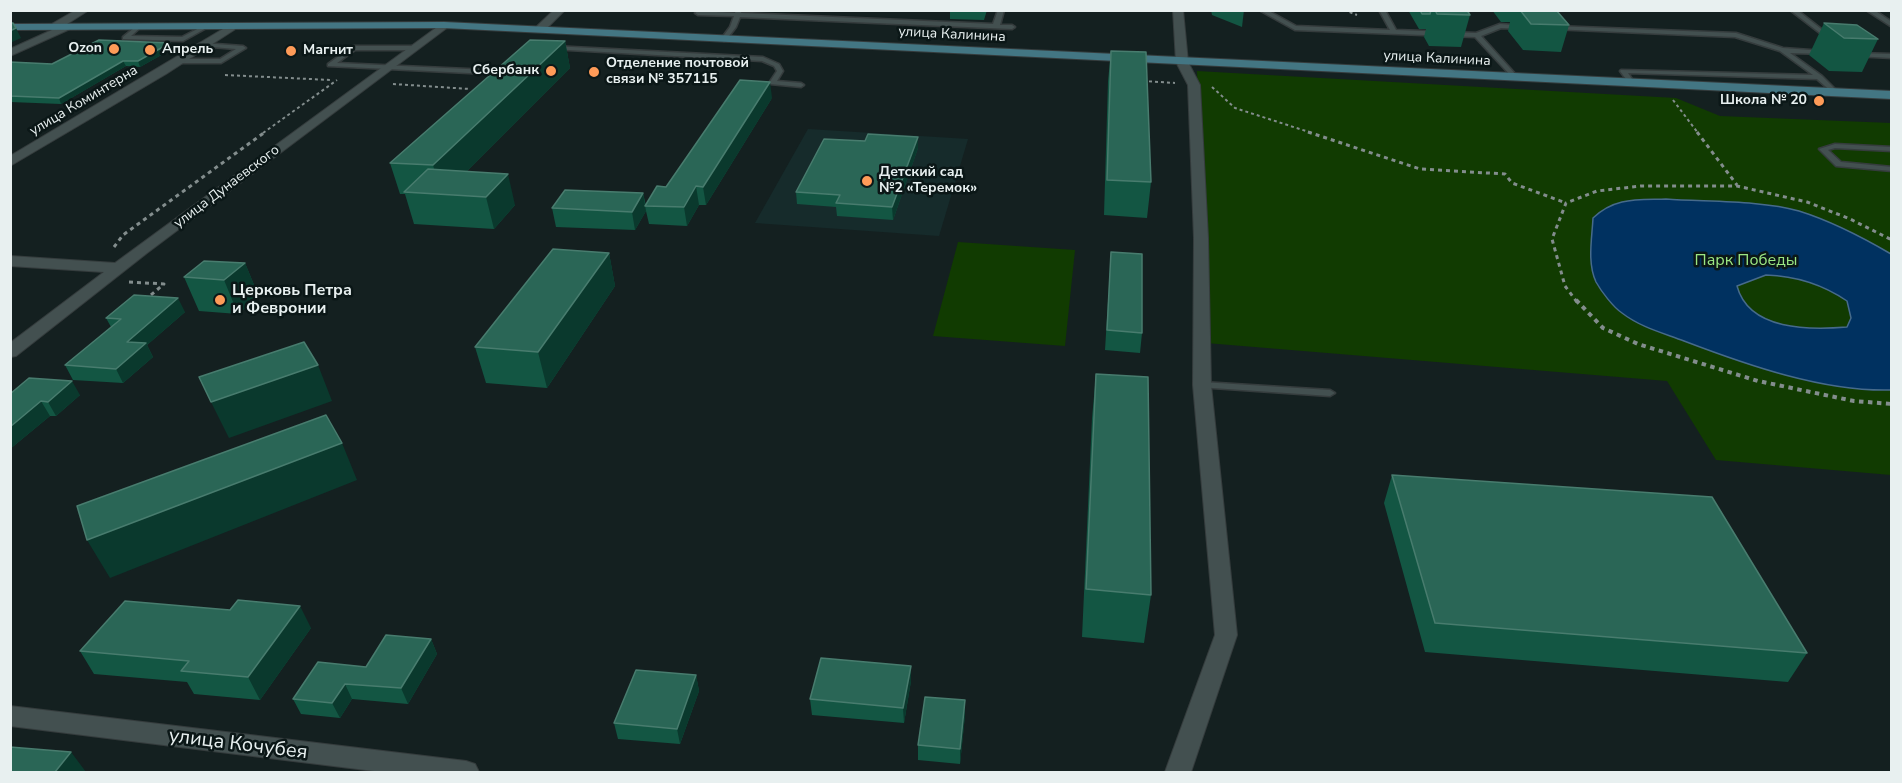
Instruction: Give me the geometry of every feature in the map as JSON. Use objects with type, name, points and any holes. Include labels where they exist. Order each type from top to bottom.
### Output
[{"type":"main road","name":"улица Калинина","points":[[10,27],[444,25],[1892,95]]},
{"type":"street","points":[[54,27],[84,10]]},
{"type":"street","points":[[539,30],[560,10]]},
{"type":"street","points":[[1178,10],[1182,62],[1194,85],[1201,238],[1202,385],[1226,635],[1178,772]]},
{"type":"street","name":"улица Дунаевского","points":[[10,352],[444,25]]},
{"type":"street","name":"улица Коминтерна","points":[[10,162],[162,72],[233,26]]},
{"type":"street","points":[[10,53],[66,27]]},
{"type":"street","points":[[10,261],[119,268]]},
{"type":"street","name":"улица Кочубея","points":[[10,716],[328,765],[466,772]]},
{"type":"lane","points":[[996,26],[1001,10]]},
{"type":"lane","points":[[1262,10],[1295,28],[1476,34],[1500,26],[1536,27]]},
{"type":"lane","points":[[1382,10],[1394,32]]},
{"type":"lane","points":[[1793,10],[1835,42]]},
{"type":"lane","points":[[1869,10],[1892,25]]},
{"type":"lane","points":[[698,13],[1012,27]]},
{"type":"lane","points":[[724,39],[733,27],[738,13]]},
{"type":"lane","points":[[139,26],[124,38],[183,39],[207,26]]},
{"type":"lane","points":[[1547,27],[1736,35],[1782,50],[1829,53]]},
{"type":"lane","points":[[1476,34],[1515,77]]},
{"type":"lane","points":[[176,61],[221,62],[243,48],[202,45]]},
{"type":"lane","points":[[412,48],[353,48],[330,65],[489,72]]},
{"type":"lane","points":[[547,48],[763,58],[777,65],[780,70],[771,83],[801,85]]},
{"type":"lane","points":[[1782,50],[1835,92]]},
{"type":"lane","points":[[1851,54],[1892,56]]},
{"type":"lane","points":[[1631,82],[1623,71],[1820,78]]},
{"type":"lane","points":[[1892,149],[1835,146],[1823,149],[1839,164],[1892,169]]},
{"type":"lane","points":[[1202,385],[1330,393]]},
{"type":"path","points":[[220,75],[470,89]]},
{"type":"path","points":[[1137,81],[1210,86],[1235,108],[1420,169],[1505,174],[1512,183],[1566,203],[1597,190],[1641,186],[1737,186],[1806,202],[1850,219],[1892,240]]},
{"type":"path","points":[[1667,99],[1673,100],[1737,186]]},
{"type":"path","points":[[1566,203],[1552,239],[1564,286],[1586,313],[1603,328],[1638,344],[1758,381],[1854,401],[1892,404]]},
{"type":"shaded area","name":"Детский сад №2 «Теремок»","points":[[808,129],[968,139],[939,236],[755,223]]},
{"type":"green space","name":"Парк Победы","points":[[1197,71],[1676,98],[1720,116],[1891,123],[1891,475],[1716,460],[1667,381],[1206,343]]},
{"type":"green space","points":[[958,242],[1075,250],[1065,346],[933,336]]},
{"type":"water","points":[[1666,199],[1784,207],[1835,225],[1891,254],[1891,390],[1839,387],[1760,368],[1652,329],[1629,318],[1619,310],[1601,290],[1593,275],[1591,250],[1593,218],[1601,211],[1618,203]],"holes":[[[1766,275],[1809,282],[1847,301],[1851,318],[1847,327],[1799,327],[1767,320],[1754,312],[1744,301],[1737,286]]]},
{"type":"building","points":[[1420,10],[1431,10],[1430,14],[1422,14]]},
{"type":"building","points":[[1435,10],[1467,10],[1470,15],[1437,14]]},
{"type":"building","points":[[1520,10],[1556,10],[1569,25],[1531,24]]},
{"type":"building","points":[[10,23],[13,23],[16,28],[10,31]]},
{"type":"building","points":[[1824,23],[1857,25],[1878,39],[1844,38]]},
{"type":"building","points":[[99,40],[170,43],[138,61],[123,61],[59,98],[10,96],[10,62],[52,64]]},
{"type":"building","points":[[530,40],[565,41],[433,165],[390,163]]},
{"type":"building","points":[[1111,51],[1146,52],[1151,182],[1107,180]]},
{"type":"building","points":[[740,80],[770,82],[703,187],[696,186],[684,207],[645,206],[657,186],[666,187]]},
{"type":"building","points":[[868,134],[918,137],[892,207],[836,203],[840,195],[796,192],[824,139],[865,141]]},
{"type":"building","points":[[428,169],[508,174],[486,197],[404,192]]},
{"type":"building","points":[[565,190],[643,193],[632,212],[552,208]]},
{"type":"building","points":[[553,249],[609,253],[538,352],[475,347]]},
{"type":"building","points":[[1111,252],[1142,254],[1142,333],[1107,330]]},
{"type":"building","points":[[204,261],[245,263],[224,280],[184,277]]},
{"type":"building","points":[[134,295],[178,298],[127,342],[146,343],[116,369],[65,365],[121,319],[106,318]]},
{"type":"building","points":[[304,342],[318,365],[211,402],[199,377]]},
{"type":"building","points":[[1096,374],[1148,377],[1151,595],[1086,589]]},
{"type":"building","points":[[29,378],[72,381],[48,402],[41,401],[10,427],[10,394]]},
{"type":"building","points":[[326,415],[342,443],[87,540],[77,506]]},
{"type":"building","points":[[1392,475],[1712,497],[1807,653],[1435,623]]},
{"type":"building","points":[[238,600],[300,606],[248,677],[181,671],[189,661],[80,651],[125,601],[230,610]]},
{"type":"building","points":[[386,635],[431,639],[401,688],[345,684],[332,703],[293,699],[318,662],[366,667]]},
{"type":"building","points":[[821,658],[911,666],[903,708],[810,699]]},
{"type":"building","points":[[636,670],[696,675],[677,729],[614,723]]},
{"type":"building","points":[[925,697],[965,700],[960,749],[918,745]]},
{"type":"building","points":[[10,747],[71,752],[55,772],[10,772]]},
{"type":"place","name":"Ozon","points":[[114,49]]},
{"type":"place","name":"Апрель","points":[[150,50]]},
{"type":"place","name":"Магнит","points":[[291,51]]},
{"type":"place","name":"Сбербанк","points":[[551,71]]},
{"type":"place","name":"Отделение почтовой связи № 357115","points":[[594,72]]},
{"type":"place","name":"Школа № 20","points":[[1819,101]]},
{"type":"place","name":"Детский сад №2 «Теремок»","points":[[867,181]]},
{"type":"place","name":"Церковь Петра и Февронии","points":[[220,300]]}]
